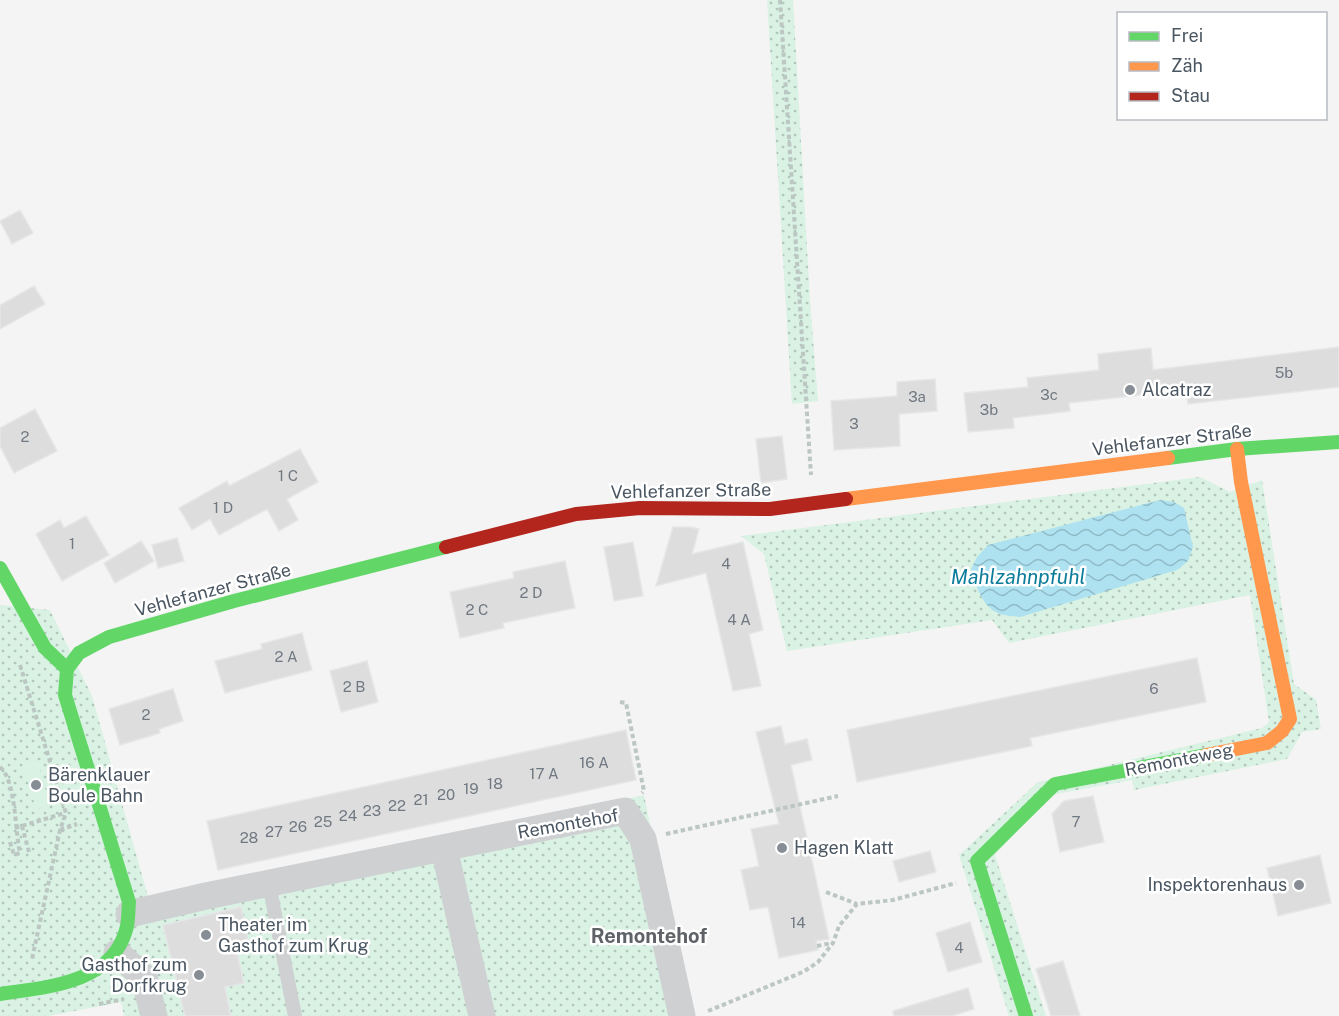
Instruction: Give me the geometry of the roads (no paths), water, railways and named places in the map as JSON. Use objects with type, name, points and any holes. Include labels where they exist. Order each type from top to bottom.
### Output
[{"type":"street","name":"Vehlefanzer Straße","points":[[67,669],[79,653],[109,637],[234,601],[576,514],[640,508],[770,509],[1237,449],[1339,442]]},
{"type":"street","name":"Remonteweg","points":[[1026,1016],[977,861],[1055,784],[1267,743],[1282,731],[1290,719],[1241,482],[1237,449]]},
{"type":"street","points":[[0,994],[83,978],[103,968],[117,952],[125,936],[129,914],[129,902],[65,695],[67,669],[45,648],[2,574]]},
{"type":"street","name":"Remontehof","points":[[129,914],[625,811],[643,839],[693,1014]]},
{"type":"street","points":[[444,848],[482,1016]]},
{"type":"street","points":[[117,952],[144,977],[154,1016]]},
{"type":"lane","points":[[269,884],[296,1016]]},
{"type":"water","name":"Mahlzahnpfuhl","points":[[1160,500],[1174,502],[1184,508],[1193,547],[1188,561],[1177,570],[1020,617],[1002,615],[984,601],[971,569],[977,557],[988,545]]},
{"type":"place","name":"Alcatraz","points":[[1130,390]]},
{"type":"place","name":"Bärenklauer Boule Bahn","points":[[36,785]]},
{"type":"place","name":"Hagen Klatt","points":[[782,848]]},
{"type":"place","name":"Inspektorenhaus","points":[[1299,885]]},
{"type":"place","name":"Theater im Gasthof zum Krug","points":[[206,935]]},
{"type":"place","name":"Gasthof zum Dorfkrug","points":[[199,975]]},
{"type":"district","name":"Remontehof","points":[[649,936]]}]
